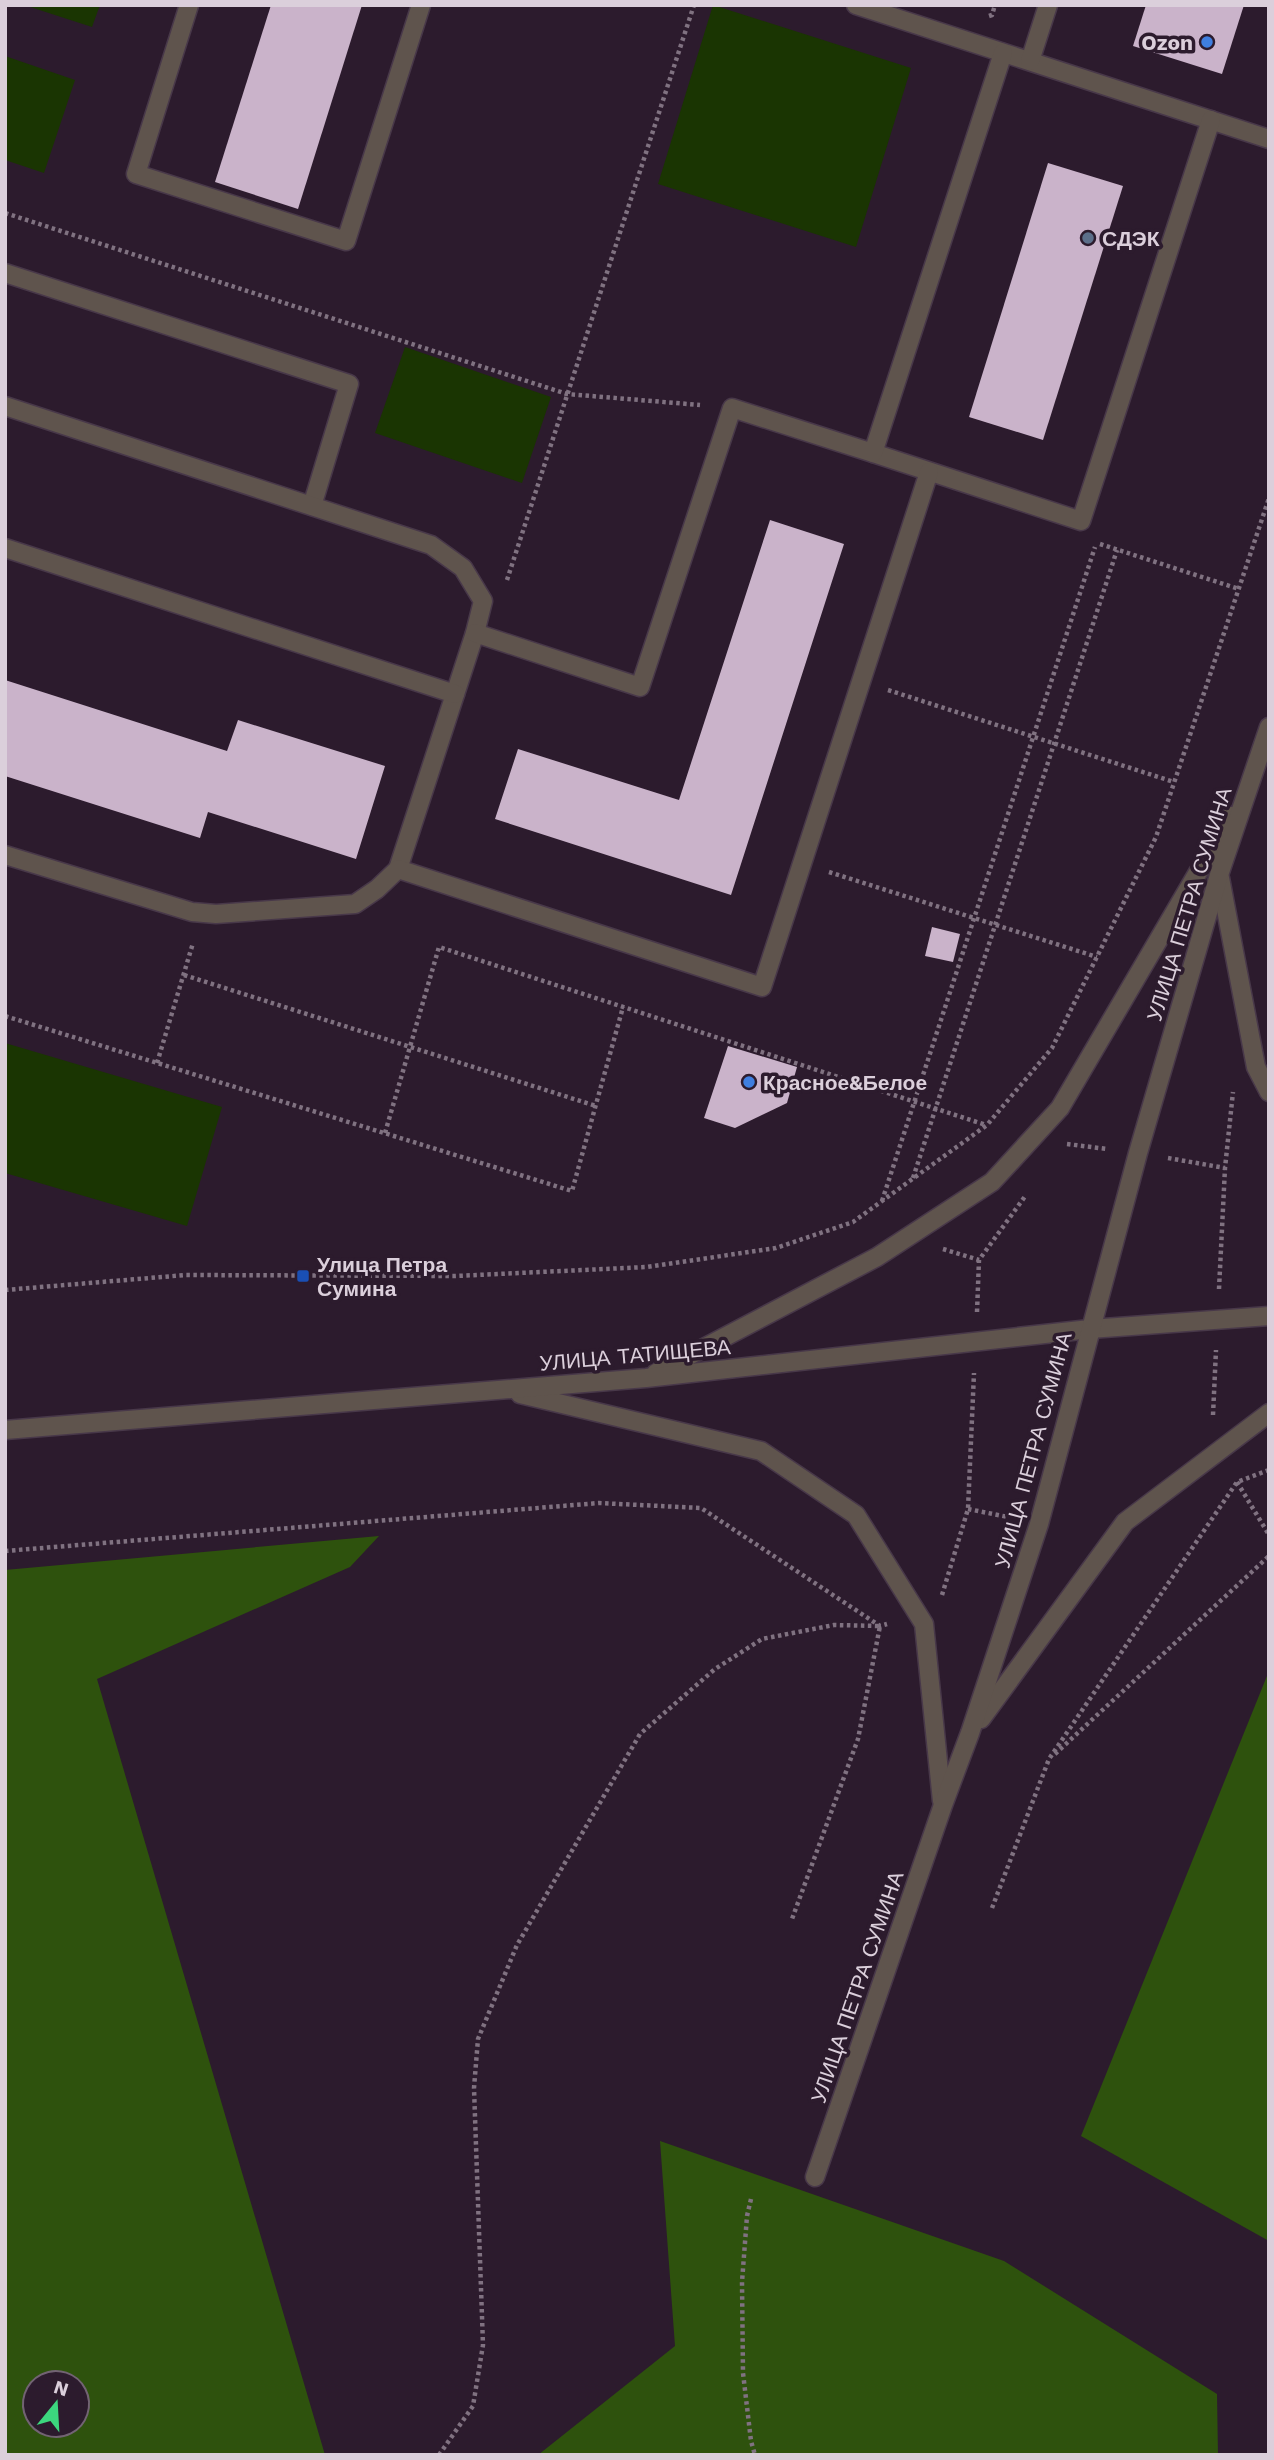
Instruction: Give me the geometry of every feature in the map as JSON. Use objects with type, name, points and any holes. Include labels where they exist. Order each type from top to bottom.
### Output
[{"type":"street","points":[[189,5],[136,174],[346,240],[421,5]]},
{"type":"street","points":[[856,5],[1269,139]]},
{"type":"street","points":[[1030,61],[1048,5]]},
{"type":"street","points":[[873,453],[1003,53]]},
{"type":"street","points":[[475,633],[640,687],[732,408],[1081,521],[1211,120]]},
{"type":"street","points":[[5,273],[349,384],[312,506]]},
{"type":"street","points":[[5,406],[431,545],[463,568],[482,601],[475,633],[398,869],[377,889],[355,904],[202,914],[5,856]]},
{"type":"street","points":[[398,869],[762,987],[929,472]]},
{"type":"street","points":[[5,548],[455,694]]},
{"type":"street","name":"УЛИЦА ПЕТРА СУМИНА","points":[[815,2177],[970,1733],[1039,1524],[1138,1153],[1219,874],[1269,727]]},
{"type":"street","points":[[646,1378],[877,1257],[992,1182],[1060,1108],[1250,783]]},
{"type":"street","points":[[1219,874],[1256,1067],[1269,1092]]},
{"type":"street","name":"УЛИЦА ТАТИЩЕВА","points":[[5,1430],[646,1378],[1090,1329],[1269,1316]]},
{"type":"street","points":[[503,1390],[761,1451],[856,1515],[925,1624],[943,1805]]},
{"type":"street","points":[[970,1733],[1125,1522],[1269,1413]]},
{"type":"path","points":[[505,586],[694,5]]},
{"type":"path","points":[[5,214],[568,394],[732,408]]},
{"type":"path","points":[[5,1290],[186,1275],[455,1276],[647,1268],[776,1248],[853,1222],[987,1125],[1052,1048],[1156,838],[1269,498]]},
{"type":"path","points":[[882,1202],[1097,542]]},
{"type":"path","points":[[913,1180],[1117,550]]},
{"type":"path","points":[[861,681],[1174,782]]},
{"type":"path","points":[[802,863],[1097,957]]},
{"type":"path","points":[[157,1063],[202,914]]},
{"type":"path","points":[[385,1133],[439,947],[987,1125]]},
{"type":"path","points":[[184,975],[596,1106]]},
{"type":"path","points":[[5,1016],[572,1191],[623,1007]]},
{"type":"path","points":[[1256,1067],[1235,1076],[1225,1168],[1213,1420],[1237,1482],[1269,1535]]},
{"type":"path","points":[[1063,1143],[1225,1168]]},
{"type":"path","points":[[439,2455],[473,2406],[483,2345],[474,2088],[478,2039],[517,1945],[640,1734],[715,1669],[762,1639],[834,1625],[880,1626],[940,1601],[968,1509],[979,1260],[1032,1186]]},
{"type":"path","points":[[992,1908],[1049,1759],[1237,1482],[1269,1470]]},
{"type":"path","points":[[5,1551],[599,1503],[701,1508],[880,1626]]},
{"type":"path","points":[[968,1509],[1039,1524]]},
{"type":"path","points":[[1049,1759],[1269,1556]]},
{"type":"path","points":[[792,1919],[859,1739],[880,1626]]},
{"type":"path","points":[[751,2199],[742,2282],[743,2374],[755,2455]]},
{"type":"green space","points":[[24,5],[100,5],[92,27]]},
{"type":"green space","points":[[713,5],[911,68],[856,247],[658,184]]},
{"type":"green space","points":[[5,56],[75,80],[44,173],[5,160]]},
{"type":"green space","points":[[405,347],[551,397],[522,483],[375,433]]},
{"type":"green space","points":[[5,1043],[222,1107],[187,1226],[5,1173]]},
{"type":"green space","points":[[379,1536],[350,1567],[97,1679],[325,2455],[5,2455],[5,1570]]},
{"type":"green space","points":[[1269,1671],[1269,2241],[1081,2136]]},
{"type":"green space","points":[[660,2141],[1004,2261],[1217,2394],[1218,2455],[538,2455],[675,2346]]},
{"type":"building","points":[[271,5],[362,5],[298,209],[215,182]]},
{"type":"building","points":[[1146,5],[1244,5],[1222,74],[1133,46]]},
{"type":"building","points":[[1048,163],[1123,186],[1043,440],[969,417]]},
{"type":"building","points":[[770,520],[844,544],[731,895],[495,819],[518,749],[679,800]]},
{"type":"building","points":[[5,680],[227,751],[238,720],[385,766],[356,859],[208,812],[200,838],[5,776]]},
{"type":"building","points":[[932,927],[960,934],[953,962],[925,956]]},
{"type":"building","points":[[728,1046],[797,1067],[787,1103],[735,1128],[704,1118]]},
{"type":"place","name":"Ozon","points":[[1207,42]]},
{"type":"place","name":"СДЭК","points":[[1088,238]]},
{"type":"place","name":"Красное&Белое","points":[[749,1082]]},
{"type":"place","name":"Улица Петра Сумина","points":[[303,1276]]}]
